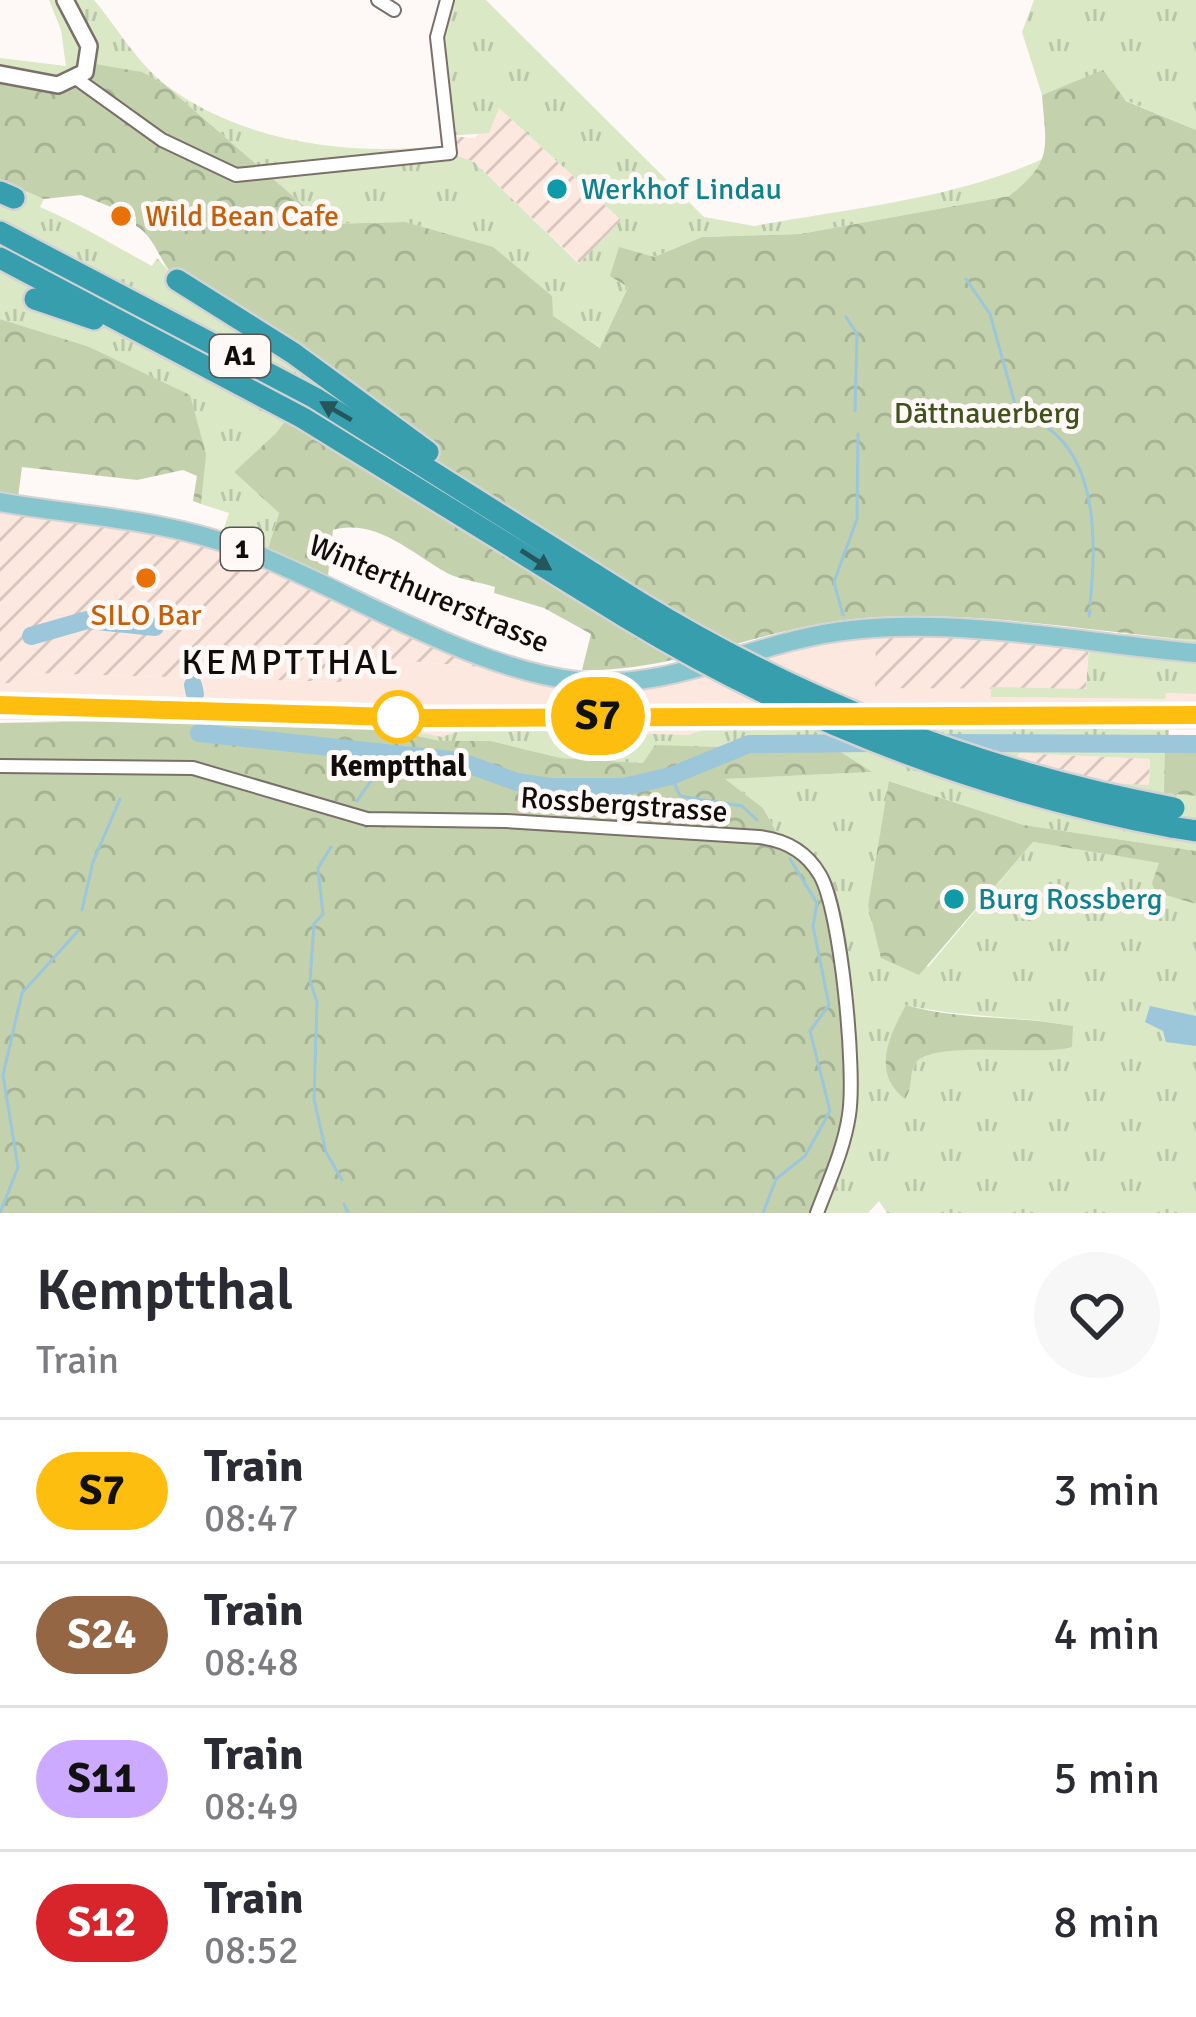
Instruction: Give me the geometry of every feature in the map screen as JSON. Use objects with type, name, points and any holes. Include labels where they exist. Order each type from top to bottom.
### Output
[{"type":"highway","name":"A1","points":[[0,232],[234,352],[472,494],[632,609]]},
{"type":"highway","name":"A1","points":[[0,258],[158,338],[632,609],[911,736],[1180,815],[1196,831]]},
{"type":"highway","points":[[177,280],[336,383],[425,449],[472,494]]},
{"type":"highway","name":"A1","points":[[35,299],[158,338]]},
{"type":"main road","name":"Winterthurerstrasse","points":[[0,502],[156,525],[221,542],[489,658],[572,680],[653,679],[796,640],[866,628],[950,630],[1196,653]]},
{"type":"street","points":[[0,74],[58,85],[77,79],[88,68],[90,52],[65,0]]},
{"type":"street","points":[[378,0],[394,10]]},
{"type":"street","points":[[77,79],[162,140],[236,175],[450,153],[437,38],[448,0]]},
{"type":"street","name":"Rossbergstrasse","points":[[0,766],[179,766],[231,776],[355,818],[506,821],[759,837],[790,845],[812,864],[828,896],[851,1057],[848,1123],[817,1213]]},
{"type":"shaded area","points":[[498,107],[621,220],[580,264],[474,162],[450,153],[448,136],[475,138]]},
{"type":"shaded area","points":[[0,502],[182,530],[491,668],[361,657],[357,663],[342,663],[342,682],[29,673],[28,683],[0,683]]},
{"type":"shaded area","points":[[876,628],[1089,643],[1086,689],[875,688]]},
{"type":"shaded area","points":[[876,637],[876,688],[991,687],[992,697],[1164,699],[1165,693],[1196,694],[1196,730],[711,722],[710,728],[688,735],[467,728],[442,737],[265,719],[0,720],[0,683],[27,683],[28,673],[341,682],[342,663],[356,663],[361,657],[491,668],[548,686],[614,692],[682,682],[807,646]]},
{"type":"shaded area","points":[[1017,753],[1150,759],[1149,786],[1016,779]]},
{"type":"green space","points":[[49,0],[94,0],[166,85],[230,121],[301,142],[339,147],[449,145],[450,153],[474,162],[579,264],[621,220],[499,108],[489,133],[448,136],[437,37],[447,0],[486,0],[704,217],[754,226],[866,207],[977,183],[1047,157],[1034,176],[1009,196],[800,234],[702,237],[654,257],[628,286],[601,348],[405,222],[325,224],[164,84],[0,74],[0,58],[66,66],[61,30]]},
{"type":"green space","points":[[1034,0],[1196,0],[1196,130],[1125,100],[1103,71],[1042,95],[1022,32]]},
{"type":"green space","name":"Dättnauerberg","points":[[89,63],[142,72],[164,84],[325,224],[405,222],[493,247],[552,296],[553,316],[600,348],[628,287],[610,276],[619,247],[654,257],[702,237],[800,234],[1009,196],[1034,173],[1044,152],[1042,95],[1103,70],[1126,101],[1196,130],[1196,640],[982,618],[896,616],[820,624],[652,664],[582,670],[591,634],[544,608],[494,593],[495,587],[447,573],[379,533],[333,530],[327,585],[265,558],[279,513],[234,472],[276,433],[321,374],[180,282],[136,226],[136,217],[81,195],[44,199],[0,180],[0,74],[49,84]]},
{"type":"green space","points":[[0,180],[44,199],[40,207],[152,266],[157,258],[177,280],[321,373],[276,433],[234,472],[279,513],[265,558],[192,533],[195,523],[223,531],[229,513],[201,504],[205,454],[87,346],[0,319]]},
{"type":"green space","points":[[0,319],[87,346],[190,395],[206,454],[201,504],[193,501],[197,476],[183,470],[137,480],[22,467],[17,505],[0,502]]},
{"type":"green space","points":[[1090,631],[1196,640],[1196,694],[1166,693],[1165,699],[991,697],[991,687],[1086,689]]},
{"type":"green space","points":[[192,717],[368,723],[442,737],[467,728],[688,735],[709,728],[710,722],[1169,730],[1165,793],[1196,796],[1196,851],[1024,825],[890,781],[868,905],[928,967],[1033,842],[1160,863],[1155,892],[1196,904],[1196,1213],[887,1213],[879,1201],[868,1213],[817,1213],[782,842],[763,808],[724,779],[870,772],[656,745],[644,763],[561,758],[491,741],[441,741],[370,726],[193,720],[0,723]],"holes":[[[1018,753],[1150,759],[1149,785],[1017,779]],[[906,1005],[1072,1026],[1072,1046],[925,1056],[915,1064],[904,1099]]]},
{"type":"green space","points":[[193,720],[370,726],[441,741],[491,741],[561,758],[643,763],[655,745],[839,751],[872,772],[725,779],[763,808],[782,842],[822,879],[849,1040],[850,1112],[817,1213],[0,1213],[0,723]]},
{"type":"green space","points":[[1196,749],[1196,796],[1164,793],[1165,751]]},
{"type":"green space","points":[[889,781],[1024,825],[1196,851],[1196,904],[1155,892],[1152,883],[1159,863],[1033,842],[919,975],[881,958],[868,905]]},
{"type":"green space","points":[[906,1005],[1073,1026],[1072,1047],[963,1050],[925,1057],[915,1064],[905,1099],[888,1078],[886,1054]]},
{"type":"water","points":[[1150,1006],[1196,1016],[1196,1046],[1166,1042],[1163,1031],[1145,1022]]},
{"type":"waterway","points":[[966,279],[990,314],[1015,404],[1041,418]]},
{"type":"waterway","points":[[846,317],[857,334],[855,411]]},
{"type":"waterway","points":[[1048,428],[1065,444],[1085,485],[1093,533],[1090,604]]},
{"type":"waterway","points":[[843,615],[834,582],[857,519],[858,434]]},
{"type":"waterway","points":[[1089,616],[1090,610]]},
{"type":"waterway","points":[[31,636],[87,620],[155,627]]},
{"type":"waterway","points":[[193,685],[195,694]]},
{"type":"waterway","points":[[199,733],[459,761],[517,782],[550,787],[623,787],[671,776],[749,744],[873,743]]},
{"type":"waterway","points":[[943,743],[1196,744]]},
{"type":"waterway","points":[[357,801],[388,756]]},
{"type":"waterway","points":[[671,776],[680,796],[742,806],[757,820]]},
{"type":"waterway","points":[[82,910],[93,862],[120,799]]},
{"type":"waterway","points":[[331,847],[318,868],[323,914],[314,924],[310,981],[317,1002],[314,1099],[326,1152],[342,1180]]},
{"type":"waterway","points":[[763,1213],[776,1179],[805,1156],[830,1111],[810,1031],[829,1005],[813,926],[817,903],[790,859]]},
{"type":"waterway","points":[[0,1213],[18,1167],[3,1075],[22,993],[78,931]]},
{"type":"waterway","points":[[344,1204],[348,1213]]},
{"type":"railway","points":[[0,705],[403,717],[1196,715]]},
{"type":"train","name":"S7","points":[[0,705],[425,718],[814,712],[1196,715]]},
{"type":"place","name":"Werkhof Lindau","points":[[557,189]]},
{"type":"place","name":"Wild Bean Cafe","points":[[121,216]]},
{"type":"place","name":"SILO Bar","points":[[146,578]]},
{"type":"place","name":"Kemptthal","points":[[398,717]]},
{"type":"place","name":"Burg Rossberg","points":[[954,899]]},
{"type":"district","name":"KEMPTTHAL","points":[[291,662]]}]
